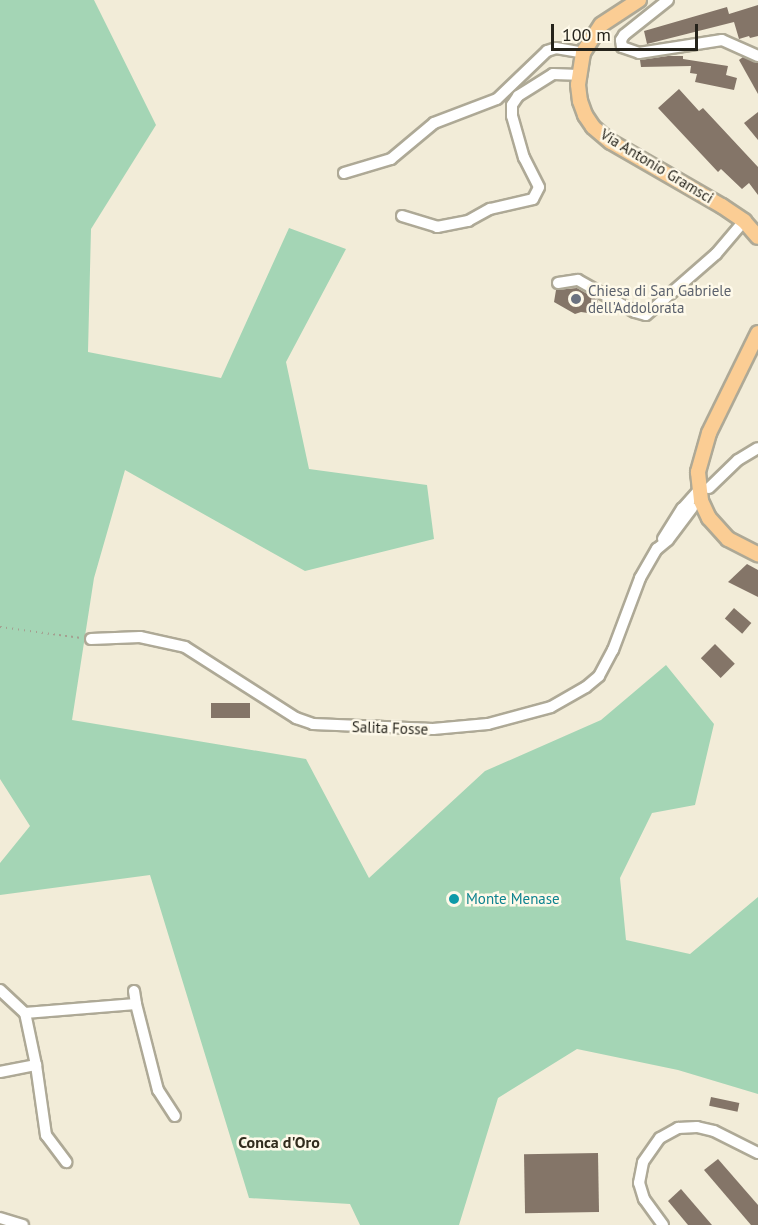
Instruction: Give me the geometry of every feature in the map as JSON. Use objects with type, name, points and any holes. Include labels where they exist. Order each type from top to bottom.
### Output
[{"type":"main road","name":"Via Antonio Gramsci","points":[[639,0],[601,25],[583,53],[578,75],[582,108],[599,133],[744,221],[758,237]]},
{"type":"main road","points":[[758,333],[705,443],[698,472],[704,489],[705,510],[715,526],[735,543],[758,554]]},
{"type":"street","points":[[668,0],[624,35],[621,40],[622,46],[639,53],[722,40],[758,56]]},
{"type":"street","points":[[344,173],[391,159],[434,123],[497,99],[548,51],[556,48],[583,53]]},
{"type":"street","points":[[402,216],[437,227],[468,221],[490,209],[533,200],[539,187],[524,158],[512,116],[512,105],[518,96],[553,74],[578,75]]},
{"type":"street","points":[[558,283],[578,280],[635,312],[646,315],[716,254],[744,221]]},
{"type":"street","points":[[657,549],[672,522],[704,489],[738,460],[758,448]]},
{"type":"street","name":"Salita Fosse","points":[[90,639],[140,637],[185,647],[296,718],[313,724],[433,729],[488,724],[551,706],[593,682],[608,662],[633,592],[657,549],[668,540],[692,508]]},
{"type":"street","points":[[0,990],[25,1013],[36,1065],[46,1135],[66,1162]]},
{"type":"street","points":[[134,991],[158,1090],[175,1116]]},
{"type":"street","points":[[25,1013],[136,1004]]},
{"type":"street","points":[[0,1072],[36,1065]]},
{"type":"street","points":[[663,1225],[644,1199],[639,1183],[643,1162],[660,1138],[678,1128],[697,1127],[714,1131],[758,1153]]},
{"type":"street","points":[[0,1218],[23,1225]]},
{"type":"path","points":[[0,627],[90,639]]},
{"type":"green space","points":[[0,0],[94,0],[156,125],[91,229],[88,352],[221,378],[289,228],[346,249],[286,362],[309,469],[427,485],[434,539],[305,571],[125,470],[94,578],[72,720],[306,759],[369,878],[485,771],[601,720],[666,665],[714,724],[695,805],[652,813],[620,878],[626,940],[690,954],[758,897],[758,1094],[678,1070],[577,1049],[498,1098],[459,1225],[360,1225],[350,1204],[249,1198],[150,875],[0,895],[0,863],[30,826],[0,779]]},
{"type":"building","points":[[758,5],[758,36],[739,39],[734,22],[647,44],[644,31],[727,7],[729,14]]},
{"type":"building","points":[[683,56],[683,59],[728,66],[726,75],[737,78],[734,90],[695,82],[697,74],[690,73],[691,66],[641,67],[640,60]]},
{"type":"building","points":[[743,57],[758,63],[758,94],[739,60]]},
{"type":"building","points":[[679,89],[699,111],[703,108],[758,167],[758,195],[749,183],[742,189],[721,169],[718,172],[658,108]]},
{"type":"building","points":[[758,112],[758,140],[744,123]]},
{"type":"building","name":"Chiesa di San Gabriele dell'Addolorata","points":[[577,288],[598,300],[595,314],[581,312],[575,314],[554,302],[556,290]]},
{"type":"building","points":[[747,564],[758,570],[758,597],[728,582]]},
{"type":"building","points":[[734,608],[751,623],[742,634],[725,619]]},
{"type":"building","points":[[715,644],[735,664],[721,678],[701,658]]},
{"type":"building","points":[[211,703],[250,703],[250,718],[211,718]]},
{"type":"building","points":[[711,1097],[739,1103],[737,1112],[709,1106]]},
{"type":"building","points":[[598,1153],[599,1212],[525,1213],[524,1154]]},
{"type":"building","points":[[718,1159],[758,1205],[758,1225],[751,1225],[704,1170]]},
{"type":"building","points":[[681,1189],[712,1225],[688,1225],[668,1201]]},
{"type":"place","name":"Chiesa di San Gabriele dell'Addolorata","points":[[576,299]]},
{"type":"place","name":"Monte Menase","points":[[454,899]]},
{"type":"district","name":"Conca d'Oro","points":[[279,1142]]}]
